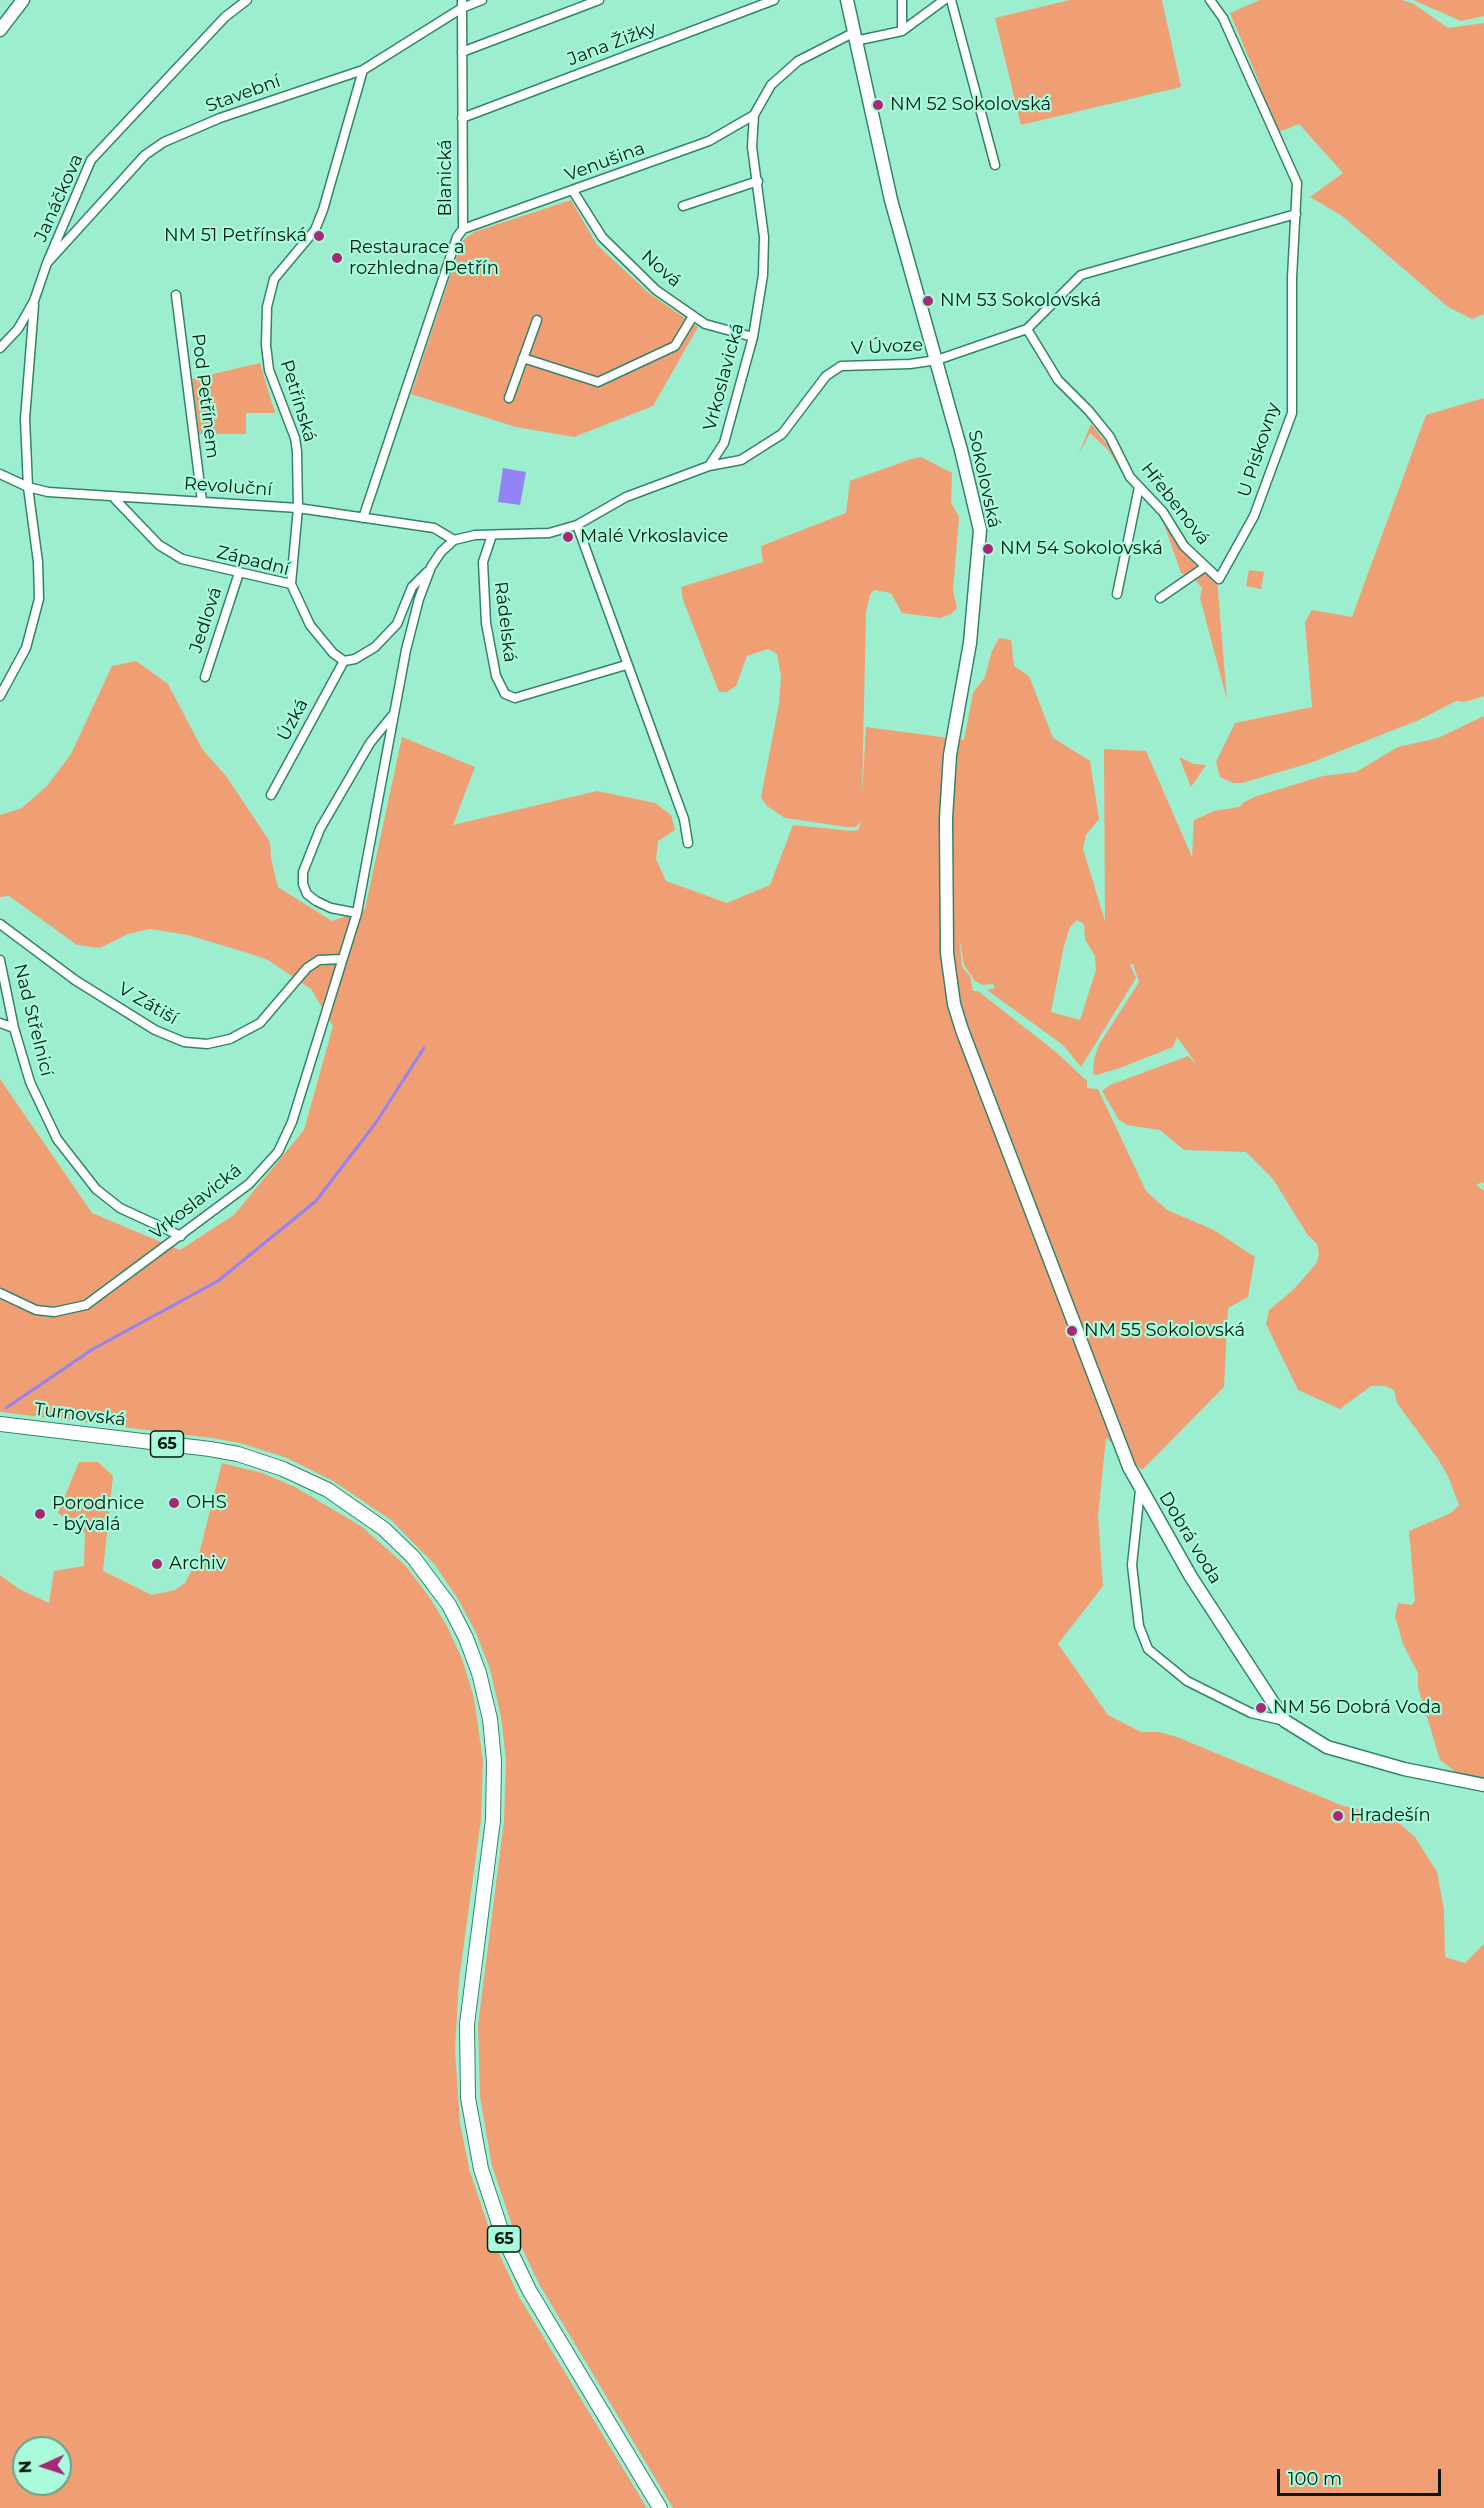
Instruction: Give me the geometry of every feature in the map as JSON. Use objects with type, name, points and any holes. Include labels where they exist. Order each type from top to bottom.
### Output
[{"type":"main road","name":"Turnovská","points":[[0,1424],[238,1454],[283,1469],[328,1490],[384,1529],[420,1565],[448,1605],[476,1664],[490,1719],[495,1779],[493,1820],[467,2024],[468,2098],[476,2146],[495,2214],[519,2272],[660,2508]]},
{"type":"street","points":[[0,30],[23,0]]},
{"type":"street","name":"Janáčkova","points":[[0,348],[18,329],[34,301],[47,263],[91,160],[225,18],[247,0]]},
{"type":"street","name":"Stavební","points":[[47,263],[145,154],[164,142],[220,118],[363,70],[462,4],[482,0]]},
{"type":"street","points":[[462,52],[598,0]]},
{"type":"street","name":"Jana Žižky","points":[[462,118],[774,0]]},
{"type":"street","name":"Sokolovská","points":[[847,0],[891,200],[937,360],[980,530],[970,643],[950,755],[946,818],[949,976],[962,1030],[1129,1467],[1140,1490]]},
{"type":"street","points":[[902,0],[902,32]]},
{"type":"street","points":[[902,32],[944,0]]},
{"type":"street","points":[[951,0],[996,165]]},
{"type":"street","name":"U Pískovny","points":[[1210,0],[1223,18],[1297,183],[1292,278],[1292,413],[1254,516],[1219,579]]},
{"type":"street","name":"Blanická","points":[[363,518],[458,237],[463,229],[462,4]]},
{"type":"street","name":"Vrkoslavická","points":[[709,466],[724,443],[753,337],[763,275],[764,237],[752,147],[754,116],[771,85],[798,61],[854,37],[902,32]]},
{"type":"street","name":"Petřínská","points":[[291,584],[298,508],[295,438],[273,382],[267,357],[267,307],[274,279],[315,230],[323,210],[363,70]]},
{"type":"street","name":"Venušina","points":[[463,229],[709,141],[754,116]]},
{"type":"street","points":[[683,206],[758,181]]},
{"type":"street","name":"Nová","points":[[573,191],[602,237],[656,290],[705,324],[753,337]]},
{"type":"street","name":"V Úvoze","points":[[709,466],[741,460],[782,434],[826,376],[841,366],[910,364],[937,360],[1027,329],[1081,275],[1296,214]]},
{"type":"street","name":"Pod Petřínem","points":[[176,294],[202,501]]},
{"type":"street","points":[[0,696],[26,648],[39,599],[38,562],[28,487],[25,420],[34,301]]},
{"type":"street","points":[[524,358],[598,382],[675,346],[693,316]]},
{"type":"street","points":[[509,398],[537,320]]},
{"type":"street","name":"Hřebenová","points":[[1027,329],[1058,380],[1089,411],[1110,437],[1130,477],[1163,512],[1184,546],[1219,579]]},
{"type":"street","points":[[454,540],[549,532],[577,525],[626,497],[709,466]]},
{"type":"street","name":"Revoluční","points":[[0,474],[28,487],[48,492],[298,508],[434,528],[454,540]]},
{"type":"street","points":[[1117,594],[1139,487]]},
{"type":"street","name":"Západní","points":[[114,498],[159,545],[182,559],[291,584],[310,625],[333,653],[344,661]]},
{"type":"street","points":[[577,525],[680,809],[688,843]]},
{"type":"street","name":"Rádelská","points":[[492,535],[483,562],[483,588],[486,623],[496,676],[505,694],[515,698],[626,665]]},
{"type":"street","name":"Vrkoslavická","points":[[0,1293],[36,1310],[54,1312],[86,1305],[249,1184],[278,1152],[292,1122],[357,913],[406,650],[419,599],[431,567],[441,552],[454,540]]},
{"type":"street","points":[[344,661],[355,659],[375,647],[397,624],[412,587],[431,567]]},
{"type":"street","points":[[1160,598],[1205,567]]},
{"type":"street","name":"Jedlová","points":[[205,677],[239,573]]},
{"type":"street","name":"Úzká","points":[[271,795],[344,661]]},
{"type":"street","name":"Vrkoslavická","points":[[357,913],[331,908],[316,901],[307,894],[303,872],[320,829],[370,743],[394,713]]},
{"type":"street","name":"V Zátiší","points":[[0,924],[75,980],[155,1030],[184,1042],[207,1044],[230,1039],[260,1023],[307,968],[320,960],[342,959]]},
{"type":"street","name":"Nad Střelnicí","points":[[0,960],[14,1028],[30,1082],[57,1139],[96,1189],[120,1208],[181,1236]]},
{"type":"street","points":[[0,1023],[14,1028]]},
{"type":"street","name":"Dobrá voda","points":[[1140,1490],[1191,1577],[1286,1721]]},
{"type":"street","name":"Dobrá voda","points":[[1140,1490],[1132,1565],[1139,1626],[1148,1649],[1187,1681],[1251,1713],[1286,1721],[1327,1747],[1369,1760],[1484,1785]]},
{"type":"shaded area","points":[[1070,0],[1162,0],[1181,87],[1021,125],[995,18]]},
{"type":"shaded area","points":[[1260,0],[1402,0],[1414,4],[1448,28],[1484,23],[1484,314],[1472,319],[1448,307],[1341,215],[1310,197],[1343,173],[1299,124],[1276,133],[1258,80],[1230,13]]},
{"type":"shaded area","points":[[1413,0],[1484,0],[1484,16],[1461,21]]},
{"type":"shaded area","points":[[571,200],[597,245],[650,294],[698,327],[653,406],[574,437],[516,427],[411,394],[462,241],[474,232]]},
{"type":"shaded area","points":[[260,363],[275,413],[246,413],[246,434],[199,434],[192,379]]},
{"type":"shaded area","points":[[1484,398],[1484,696],[1465,702],[1456,701],[1419,720],[1310,763],[1242,783],[1233,783],[1220,777],[1216,762],[1235,723],[1312,707],[1305,622],[1312,610],[1352,617],[1426,415]]},
{"type":"shaded area","points":[[1091,424],[1217,579],[1227,700],[1200,598],[1202,588],[1197,582],[1181,573],[1162,518],[1125,478],[1109,451],[1090,433],[1078,456]]},
{"type":"shaded area","points":[[921,457],[952,473],[951,503],[959,517],[953,590],[957,608],[951,614],[940,618],[902,613],[891,593],[874,590],[870,595],[866,612],[862,795],[866,727],[964,740],[973,693],[985,677],[992,651],[999,638],[1011,640],[1014,666],[1029,676],[1053,738],[1090,761],[1099,819],[1086,835],[1083,849],[1105,921],[1104,749],[1146,751],[1192,857],[1194,820],[1214,811],[1239,807],[1257,796],[1323,776],[1356,772],[1398,747],[1438,738],[1484,716],[1484,1184],[1482,1182],[1476,1185],[1484,1191],[1484,1777],[1457,1773],[1440,1760],[1418,1687],[1418,1673],[1403,1644],[1395,1616],[1398,1603],[1412,1605],[1415,1600],[1409,1531],[1451,1513],[1459,1505],[1448,1476],[1397,1403],[1394,1390],[1385,1386],[1371,1386],[1340,1409],[1298,1390],[1266,1324],[1269,1310],[1292,1291],[1316,1264],[1319,1255],[1317,1244],[1307,1234],[1273,1179],[1246,1152],[1184,1150],[1160,1130],[1127,1125],[1119,1120],[1102,1091],[1110,1085],[1188,1056],[1197,1065],[1177,1037],[1173,1047],[1120,1068],[1093,1074],[1094,1059],[1099,1045],[1139,982],[1133,964],[1130,965],[1136,978],[1081,1067],[1063,1045],[987,990],[995,988],[993,984],[983,985],[975,981],[964,965],[959,935],[962,967],[970,976],[973,991],[978,991],[1056,1052],[1087,1081],[1087,1088],[1098,1089],[1146,1191],[1167,1210],[1214,1230],[1255,1257],[1248,1297],[1228,1308],[1224,1387],[1142,1470],[1106,1438],[1098,1516],[1103,1586],[1058,1644],[1108,1715],[1141,1732],[1159,1732],[1177,1737],[1343,1806],[1391,1816],[1415,1837],[1437,1872],[1444,1910],[1445,1957],[1465,1963],[1484,1944],[1484,2508],[673,2508],[539,2284],[514,2231],[492,2166],[480,2097],[478,2025],[504,1821],[506,1760],[501,1717],[490,1669],[476,1633],[458,1599],[435,1565],[391,1520],[333,1481],[287,1458],[240,1443],[212,1438],[0,1412],[0,1079],[92,1213],[180,1250],[234,1215],[304,1130],[333,1026],[311,989],[268,960],[188,935],[150,929],[128,934],[100,948],[77,945],[9,896],[0,897],[0,815],[22,808],[47,786],[71,754],[112,666],[136,661],[168,684],[202,749],[226,776],[270,842],[271,859],[278,887],[332,921],[365,909],[402,737],[475,767],[453,825],[597,791],[655,803],[671,815],[675,830],[658,841],[656,859],[666,881],[727,903],[770,885],[793,825],[852,831],[858,830],[861,821],[856,827],[846,827],[785,818],[767,806],[761,797],[779,704],[781,676],[777,654],[768,649],[747,656],[736,686],[727,692],[719,692],[683,600],[681,587],[763,562],[761,546],[846,513],[850,481]],"holes":[[[1077,920],[1084,924],[1085,939],[1095,956],[1096,970],[1080,1020],[1051,1012],[1070,927]]]},
{"type":"shaded area","points":[[503,468],[526,472],[520,505],[498,502]]},
{"type":"shaded area","points":[[1249,570],[1264,572],[1261,589],[1246,586]]},
{"type":"shaded area","points":[[1179,757],[1194,764],[1206,765],[1191,787]]},
{"type":"shaded area","points":[[79,1462],[98,1462],[113,1476],[103,1571],[152,1595],[175,1590],[185,1583],[198,1558],[222,1463],[262,1473],[295,1487],[361,1526],[405,1565],[428,1595],[447,1626],[462,1659],[474,1698],[483,1761],[481,1819],[459,1980],[455,2049],[460,2124],[470,2172],[493,2240],[518,2295],[647,2508],[0,2508],[0,1575],[19,1589],[49,1603],[54,1571],[84,1566],[85,1533],[58,1513]]},
{"type":"waterway","points":[[6,1408],[93,1349],[218,1281],[316,1201],[375,1124],[424,1048]]},
{"type":"place","name":"NM 52 Sokolovská","points":[[878,105]]},
{"type":"place","name":"NM 51 Petřínská","points":[[319,236]]},
{"type":"place","name":"Restaurace a rozhledna Petřín","points":[[337,258]]},
{"type":"place","name":"NM 53 Sokolovská","points":[[928,301]]},
{"type":"place","name":"Malé Vrkoslavice","points":[[568,537]]},
{"type":"place","name":"NM 54 Sokolovská","points":[[988,549]]},
{"type":"place","name":"NM 55 Sokolovská","points":[[1072,1331]]},
{"type":"place","name":"OHS","points":[[174,1503]]},
{"type":"place","name":"Porodnice - bývalá","points":[[40,1514]]},
{"type":"place","name":"Archiv","points":[[157,1564]]},
{"type":"place","name":"NM 56 Dobrá Voda","points":[[1261,1708]]},
{"type":"place","name":"Hradešín","points":[[1338,1816]]}]
